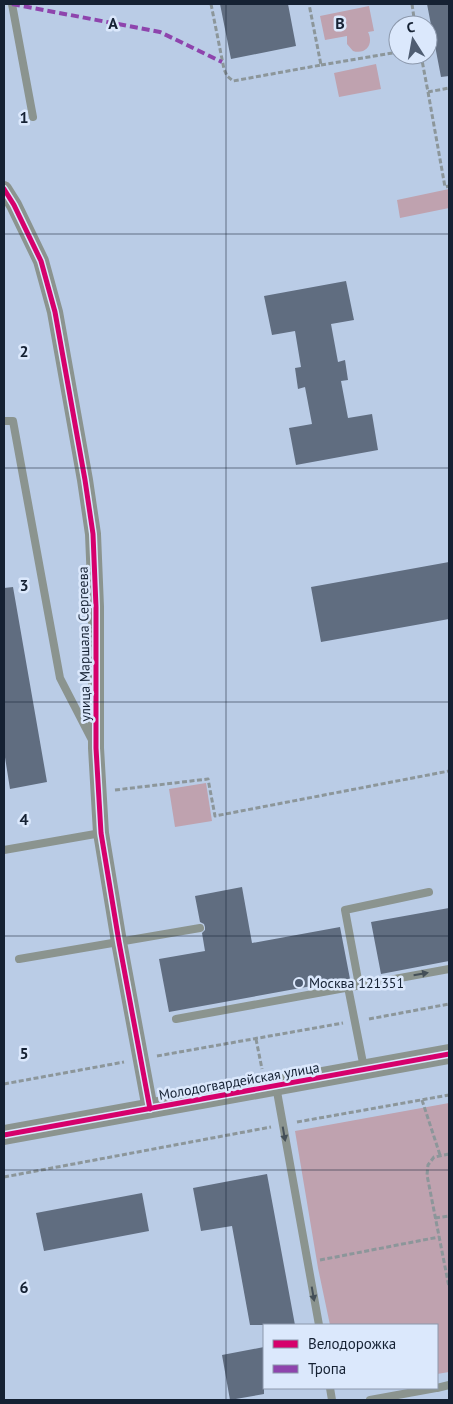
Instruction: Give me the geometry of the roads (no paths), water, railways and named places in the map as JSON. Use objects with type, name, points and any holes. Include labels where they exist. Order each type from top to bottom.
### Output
[{"type":"street","name":"улица Маршала Сергеева","points":[[4,189],[41,260],[54,312],[85,480],[93,534],[96,598],[96,748],[101,833],[150,1109]]},
{"type":"street","name":"Молодогвардейская улица","points":[[4,1135],[449,1054]]},
{"type":"lane","points":[[4,5],[12,4],[33,117]]},
{"type":"lane","points":[[4,421],[13,421],[60,678],[96,748]]},
{"type":"lane","points":[[4,850],[101,833]]},
{"type":"lane","points":[[359,985],[345,910],[429,892]]},
{"type":"lane","points":[[19,960],[200,928]]},
{"type":"lane","points":[[176,1020],[449,969]]},
{"type":"lane","points":[[348,987],[365,1070]]},
{"type":"lane","points":[[276,1086],[318,1324]]},
{"type":"lane","points":[[370,1400],[430,1389]]},
{"type":"place","name":"Москва 121351","points":[[299,983]]}]
